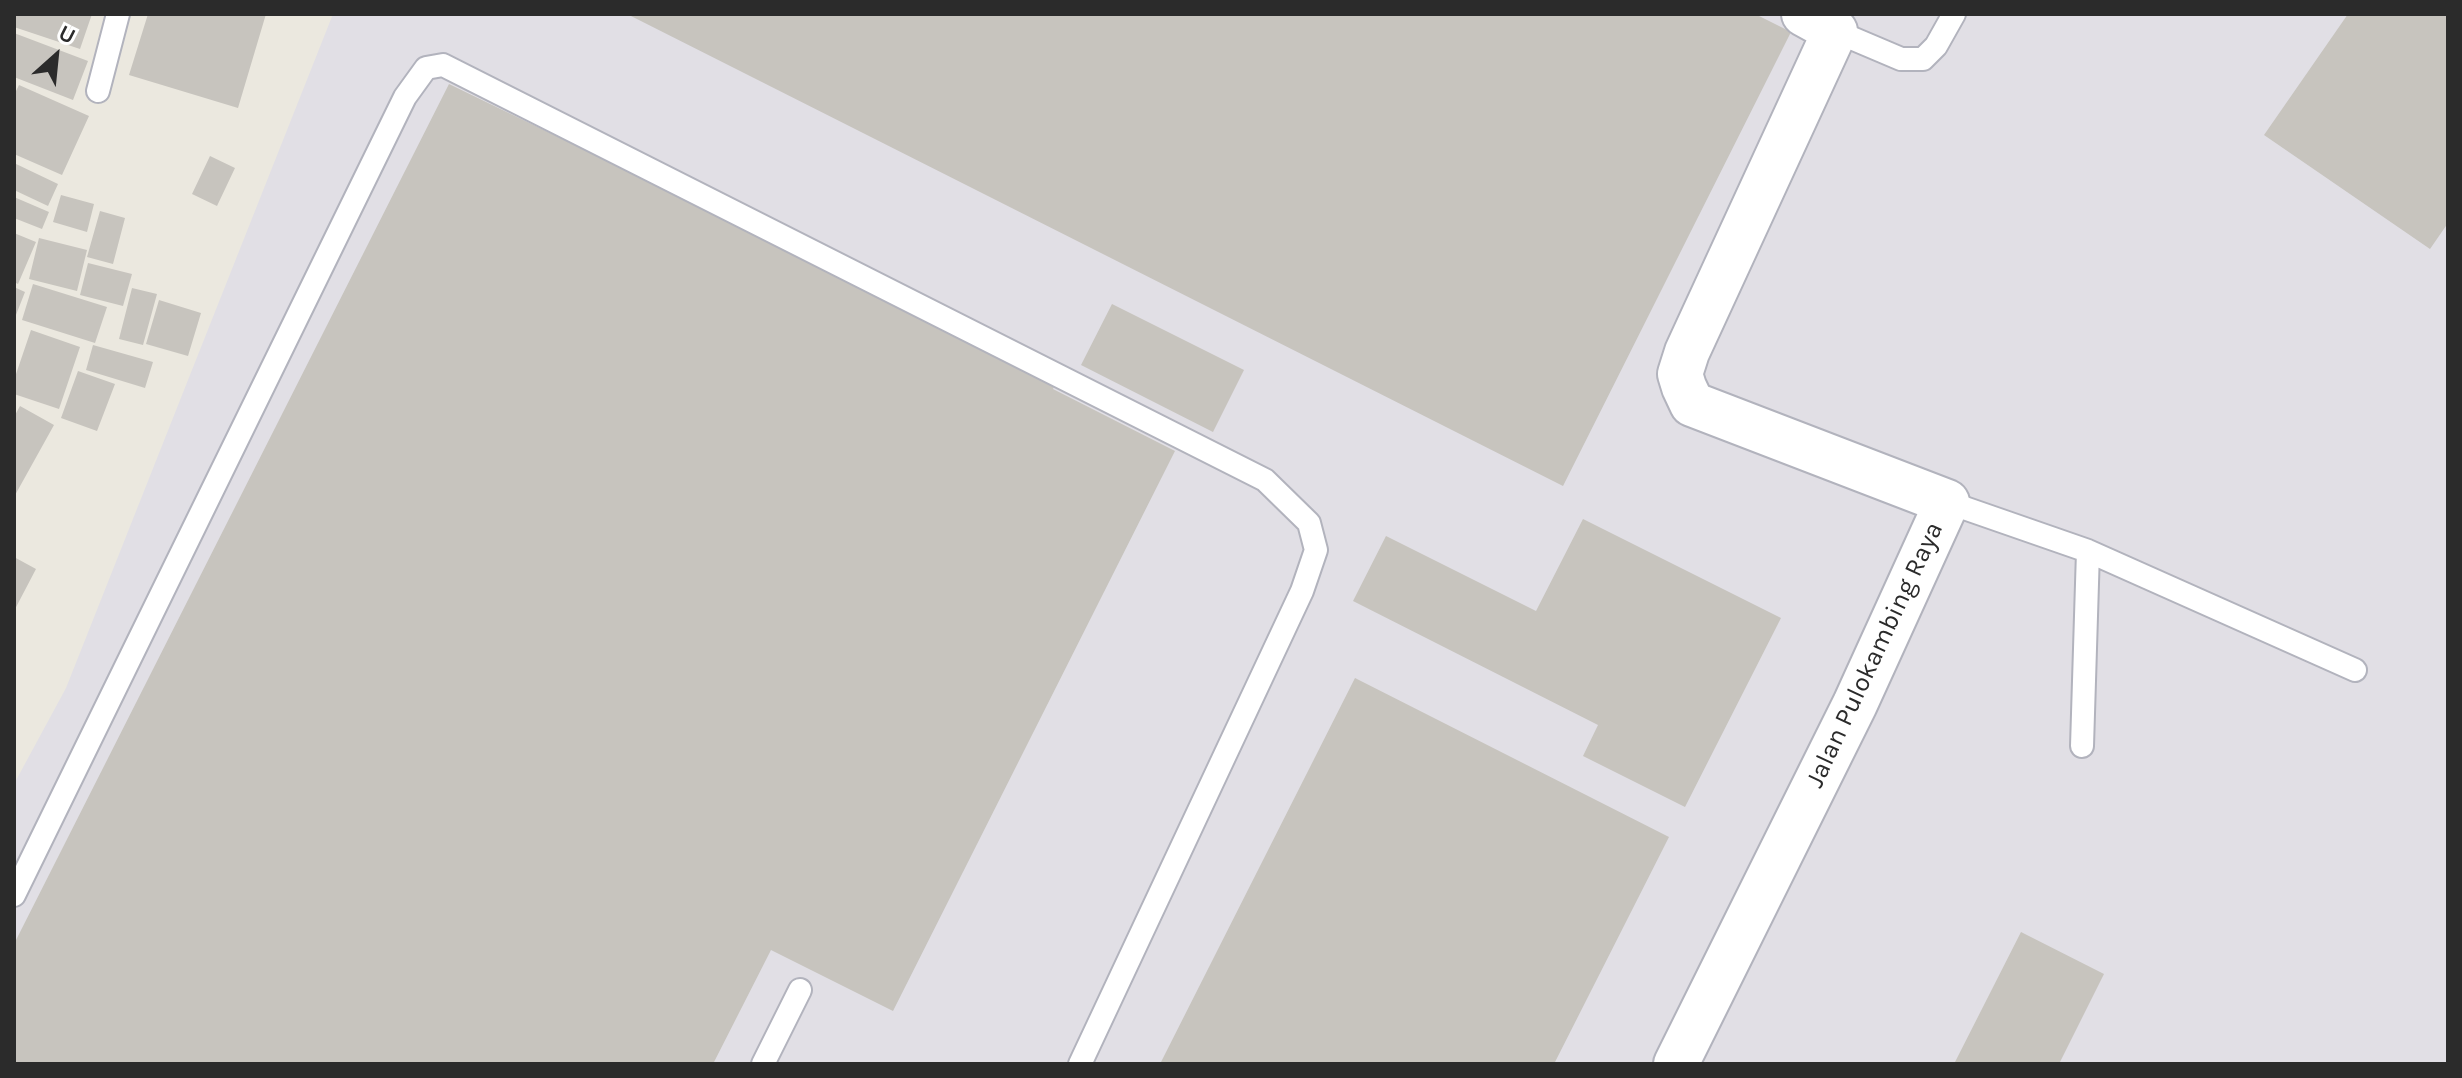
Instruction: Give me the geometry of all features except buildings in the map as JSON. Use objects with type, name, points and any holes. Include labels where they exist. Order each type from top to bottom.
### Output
[{"type":"street","name":"Jalan Pulokambing Raya","points":[[1676,1064],[1855,704],[1947,502],[1692,404],[1680,374],[1820,22]]},
{"type":"lane","points":[[98,91],[118,14]]},
{"type":"lane","points":[[1820,22],[1901,59],[1923,59],[1936,46],[1954,14]]},
{"type":"lane","points":[[14,895],[405,97],[426,68],[443,65],[1265,480],[1309,523],[1316,550],[1302,591],[1080,1064]]},
{"type":"lane","points":[[1947,502],[2088,551],[2355,670]]},
{"type":"lane","points":[[2082,746],[2088,551]]},
{"type":"lane","points":[[763,1064],[800,990]]},
{"type":"shaded area","points":[[333,14],[2448,14],[2448,1064],[14,1064],[14,784],[66,688]]}]
